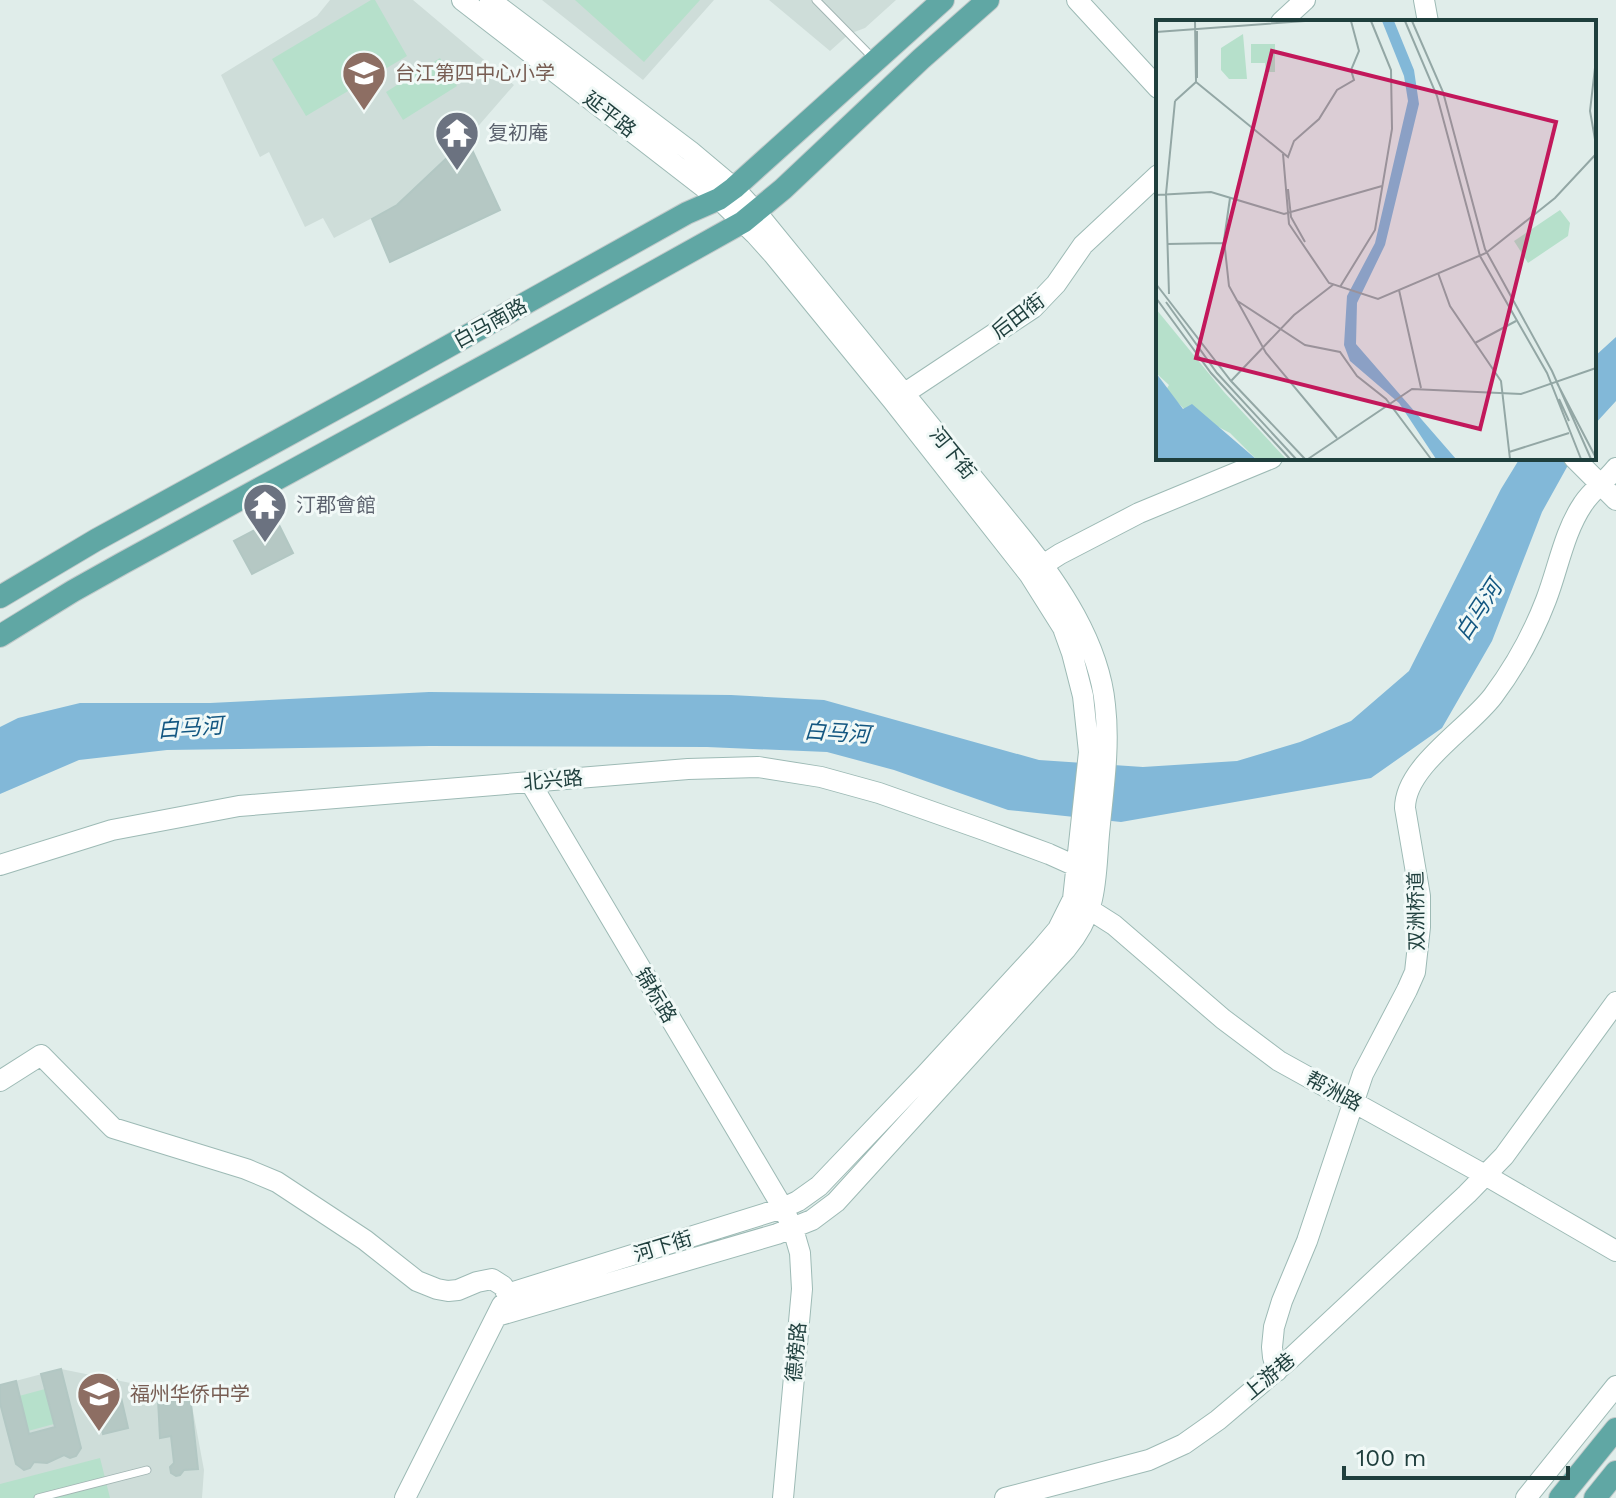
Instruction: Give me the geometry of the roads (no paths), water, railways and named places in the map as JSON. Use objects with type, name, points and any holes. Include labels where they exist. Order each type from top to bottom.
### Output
[{"type":"main road","name":"白马南路","points":[[0,597],[96,540],[687,213],[727,194],[943,0]]},
{"type":"main road","points":[[0,636],[123,563],[750,217],[988,0]]},
{"type":"main road","points":[[1560,1498],[1616,1429]]},
{"type":"main road","points":[[1595,1498],[1616,1472]]},
{"type":"street","name":"延平路","points":[[462,0],[727,194]]},
{"type":"street","name":"延平路","points":[[490,0],[690,151],[727,194]]},
{"type":"street","points":[[1077,0],[1156,86]]},
{"type":"street","points":[[1283,20],[1305,0]]},
{"type":"street","points":[[1424,0],[1428,20]]},
{"type":"street","name":"后田街","points":[[899,397],[1033,308],[1056,284],[1083,245],[1156,177]]},
{"type":"street","name":"河下街","points":[[497,1316],[793,1229],[812,1220],[836,1202],[1081,930],[1098,751],[1068,639],[1049,604],[1036,569],[899,397],[773,254],[750,217],[727,194]]},
{"type":"street","points":[[1036,569],[1149,509],[1267,460]]},
{"type":"street","points":[[1577,461],[1616,500]]},
{"type":"street","name":"双洲桥道","points":[[1277,1371],[1272,1347],[1278,1315],[1307,1241],[1363,1074],[1412,981],[1418,959],[1420,896],[1405,798],[1426,764],[1483,709],[1507,676],[1541,613],[1583,504],[1616,468]]},
{"type":"street","name":"北兴路","points":[[0,865],[112,830],[239,806],[722,767],[758,767],[789,770],[879,793],[1036,849],[1087,871]]},
{"type":"street","name":"锦标路","points":[[530,782],[783,1208]]},
{"type":"street","name":"河下街","points":[[507,1294],[798,1201],[819,1186],[1082,904]]},
{"type":"street","name":"帮洲路","points":[[1082,904],[1114,925],[1261,1049],[1616,1251]]},
{"type":"street","name":"上游巷","points":[[1009,1497],[1149,1460],[1174,1450],[1218,1420],[1277,1371],[1504,1156],[1616,1002]]},
{"type":"street","points":[[0,1081],[41,1055],[113,1128],[246,1169],[277,1182],[365,1240],[408,1276],[448,1291],[492,1279],[503,1286],[507,1294],[497,1316],[405,1498]]},
{"type":"street","name":"德榜路","points":[[783,1208],[800,1253],[802,1289],[783,1498]]},
{"type":"street","points":[[1526,1498],[1616,1386]]},
{"type":"lane","points":[[816,0],[876,61]]},
{"type":"lane","points":[[38,1498],[147,1470]]},
{"type":"water","points":[[1616,337],[1616,401],[1596,423],[1596,355]]},
{"type":"water","name":"白马河","points":[[1519,460],[1571,460],[1542,512],[1492,641],[1442,728],[1371,778],[1121,822],[1008,810],[894,770],[827,752],[707,747],[430,746],[167,750],[79,760],[0,794],[0,727],[18,718],[80,703],[210,703],[429,692],[731,695],[824,700],[1039,760],[1143,767],[1237,761],[1300,742],[1351,721],[1409,671]]},
{"type":"place","name":"台江第四中心小学","points":[[364,112]]},
{"type":"place","name":"复初庵","points":[[457,172]]},
{"type":"place","name":"汀郡會館","points":[[265,544]]},
{"type":"place","name":"福州华侨中学","points":[[99,1433]]}]
